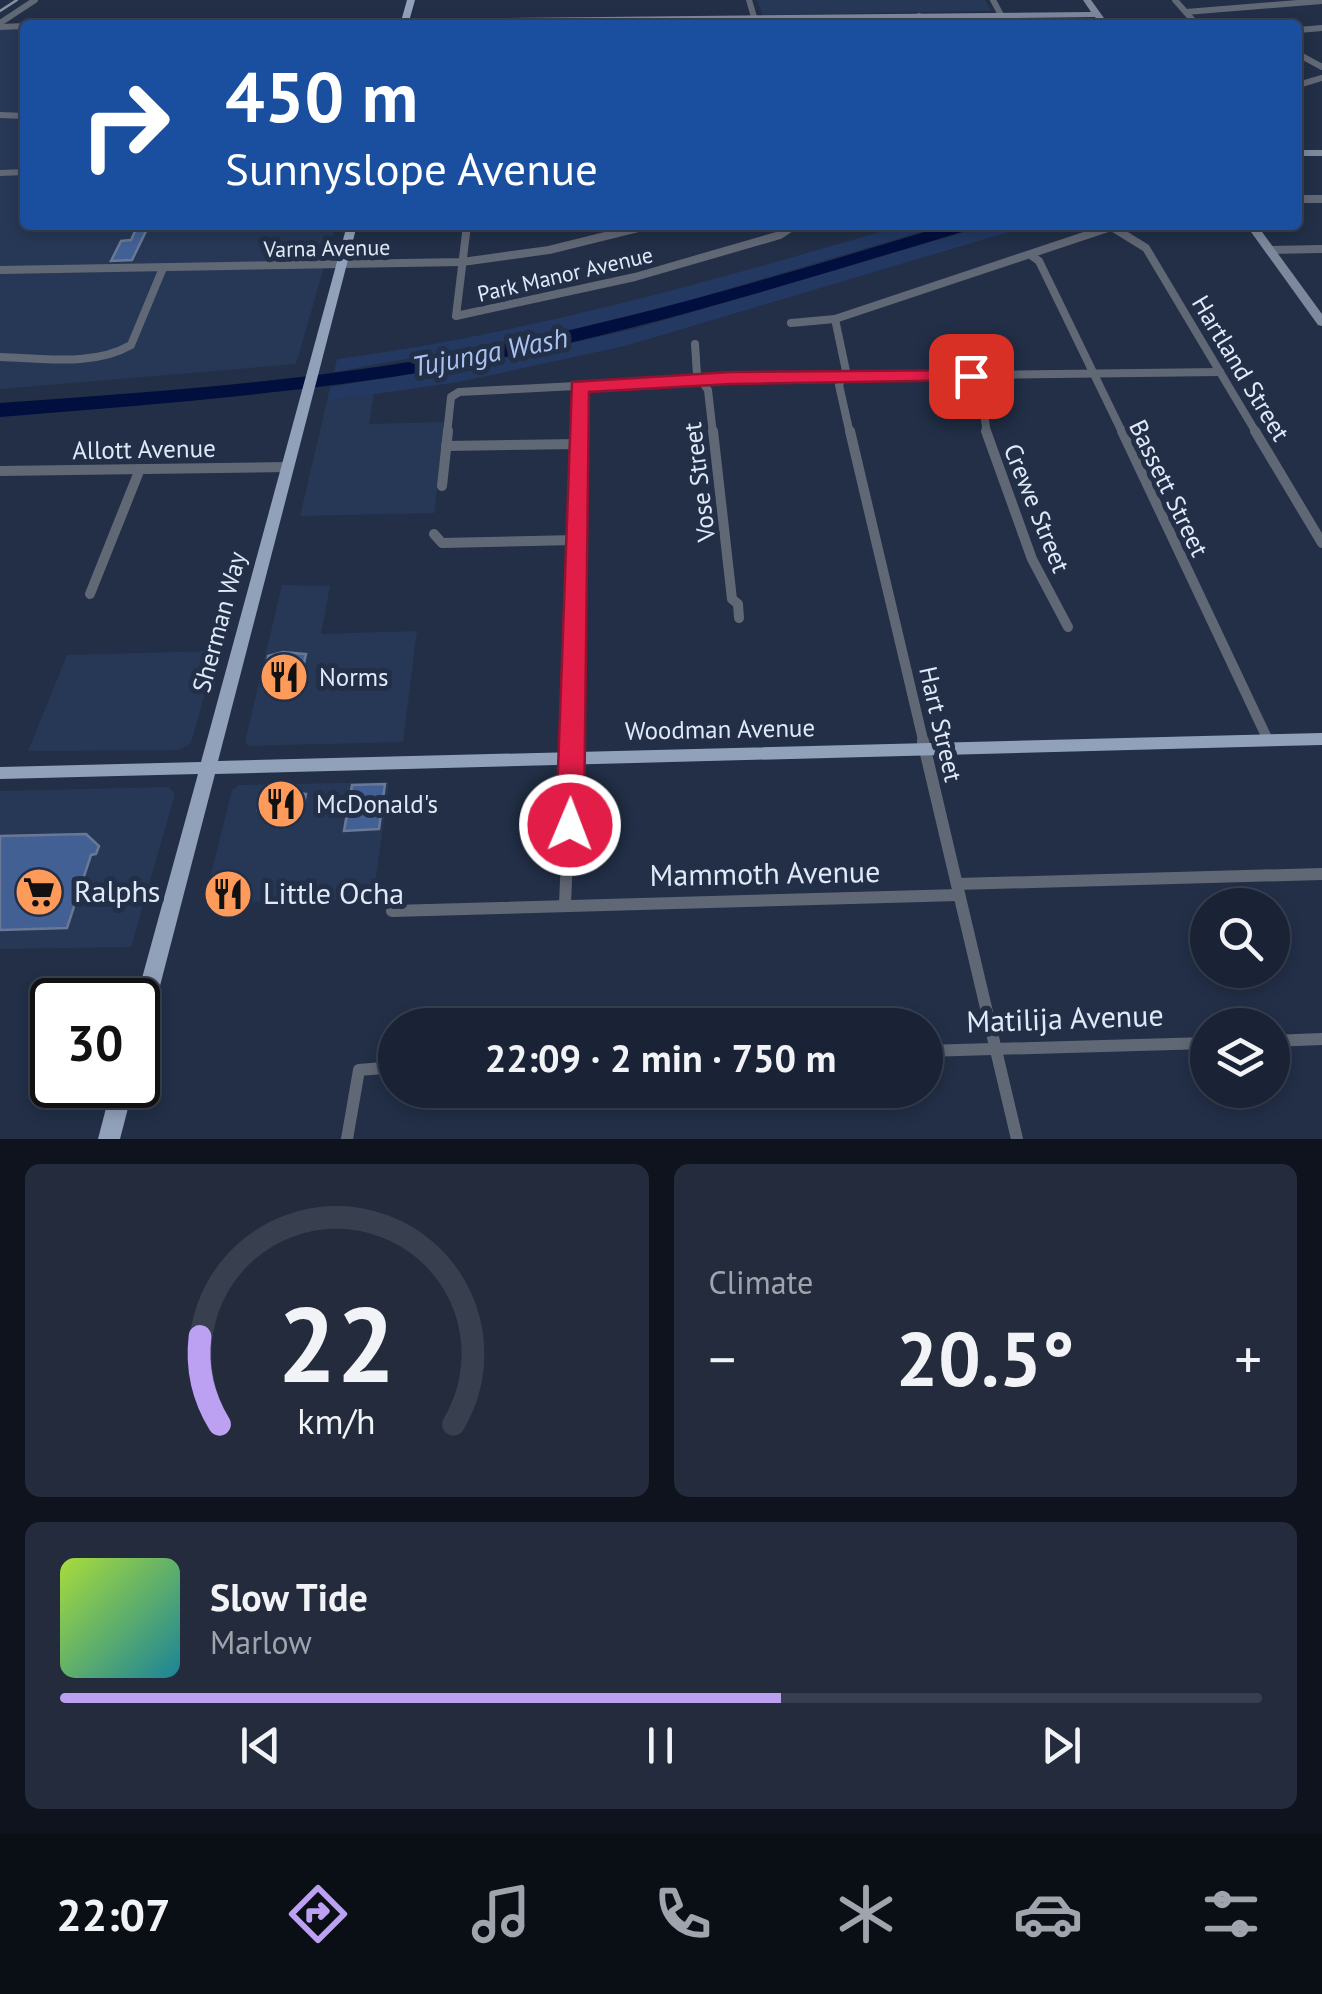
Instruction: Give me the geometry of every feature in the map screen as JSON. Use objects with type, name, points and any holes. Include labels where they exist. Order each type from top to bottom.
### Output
[{"type":"main road","name":"Sherman Way","points":[[152,978],[351,230]]},
{"type":"main road","name":"Woodman Avenue","points":[[0,773],[1322,738]]},
{"type":"main road","points":[[109,1139],[118,1108]]},
{"type":"street","points":[[0,25],[35,0]]},
{"type":"street","points":[[749,0],[754,18]]},
{"type":"street","points":[[992,0],[1001,15]]},
{"type":"street","points":[[1087,0],[1101,20]]},
{"type":"street","points":[[1174,0],[1193,20]]},
{"type":"street","points":[[1186,12],[1322,1]]},
{"type":"street","points":[[669,20],[922,20],[1096,14]]},
{"type":"street","points":[[462,262],[466,230]]},
{"type":"street","name":"Varna Avenue","points":[[0,270],[462,262],[549,250],[630,230]]},
{"type":"street","name":"Park Manor Avenue","points":[[462,262],[456,316],[654,272],[787,230]]},
{"type":"street","points":[[791,322],[835,319],[1104,230]]},
{"type":"street","name":"Hartland Street","points":[[1121,230],[1146,248],[1322,543]]},
{"type":"street","points":[[1255,230],[1316,306],[1322,322]]},
{"type":"street","points":[[1270,250],[1322,249]]},
{"type":"street","name":"Bassett Street","points":[[1032,256],[1039,261],[1268,740]]},
{"type":"street","points":[[0,358],[98,356],[124,350],[130,345],[163,268]]},
{"type":"street","name":"Hart Street","points":[[835,319],[846,371],[839,385],[1017,1139]]},
{"type":"street","name":"Vose Street","points":[[695,344],[696,375],[708,390],[732,600],[738,604],[739,618]]},
{"type":"street","name":"Crewe Street","points":[[962,344],[983,406],[986,432],[1032,558],[1068,628]]},
{"type":"street","points":[[442,486],[448,416],[454,393],[701,381],[1220,372]]},
{"type":"street","points":[[565,904],[572,758],[579,386]]},
{"type":"street","points":[[446,446],[579,444]]},
{"type":"street","name":"Allott Avenue","points":[[0,471],[288,467]]},
{"type":"street","points":[[90,594],[140,469]]},
{"type":"street","points":[[436,538],[576,540]]},
{"type":"street","name":"Mammoth Avenue","points":[[392,911],[1322,874]]},
{"type":"street","points":[[1290,1040],[1322,1039]]},
{"type":"street","name":"Matilija Avenue","points":[[943,1050],[1190,1043]]},
{"type":"street","points":[[347,1139],[360,1070],[378,1068]]},
{"type":"shaded area","points":[[757,0],[985,0],[992,11],[763,15]]},
{"type":"shaded area","points":[[20,29],[20,230],[335,230],[296,364],[0,389],[0,30]]},
{"type":"shaded area","points":[[886,230],[927,230],[684,302],[578,328],[334,372],[337,359],[481,335],[693,285]]},
{"type":"shaded area","points":[[972,230],[1015,230],[625,346],[459,382],[327,401],[330,387],[504,358],[634,329]]},
{"type":"shaded area","points":[[374,394],[369,424],[446,422],[434,513],[300,516],[327,401]]},
{"type":"shaded area","points":[[282,585],[330,586],[321,634],[417,631],[403,742],[249,746],[245,742]]},
{"type":"shaded area","points":[[217,651],[191,743],[179,750],[28,751],[67,655]]},
{"type":"shaded area","points":[[389,782],[373,899],[204,903],[232,790],[239,785]]},
{"type":"shaded area","points":[[168,787],[175,794],[131,947],[0,949],[0,791]]},
{"type":"water","name":"Tujunga Wash","points":[[931,230],[968,230],[713,306],[506,357],[328,386],[0,417],[0,403],[292,378],[466,352],[588,326]]},
{"type":"building","points":[[136,230],[147,230],[132,260],[111,261],[121,241],[131,240]]},
{"type":"building","name":"Norms","points":[[283,652],[306,654],[299,686],[264,689],[268,656]]},
{"type":"building","points":[[385,784],[379,829],[344,831],[352,785]]},
{"type":"building","name":"McDonald's","points":[[282,790],[306,794],[303,809],[258,810],[261,793]]},
{"type":"building","name":"Ralphs","points":[[86,834],[99,846],[96,854],[91,855],[67,928],[0,930],[0,836]]},
{"type":"railway","points":[[0,11],[17,0]]},
{"type":"place","name":"Norms","points":[[284,677]]},
{"type":"place","name":"McDonald's","points":[[281,804]]},
{"type":"place","name":"Ralphs","points":[[39,892]]},
{"type":"place","name":"Little Ocha","points":[[228,894]]},
{"type":"route","points":[[570,825],[579,386],[731,378],[971,376]]}]
